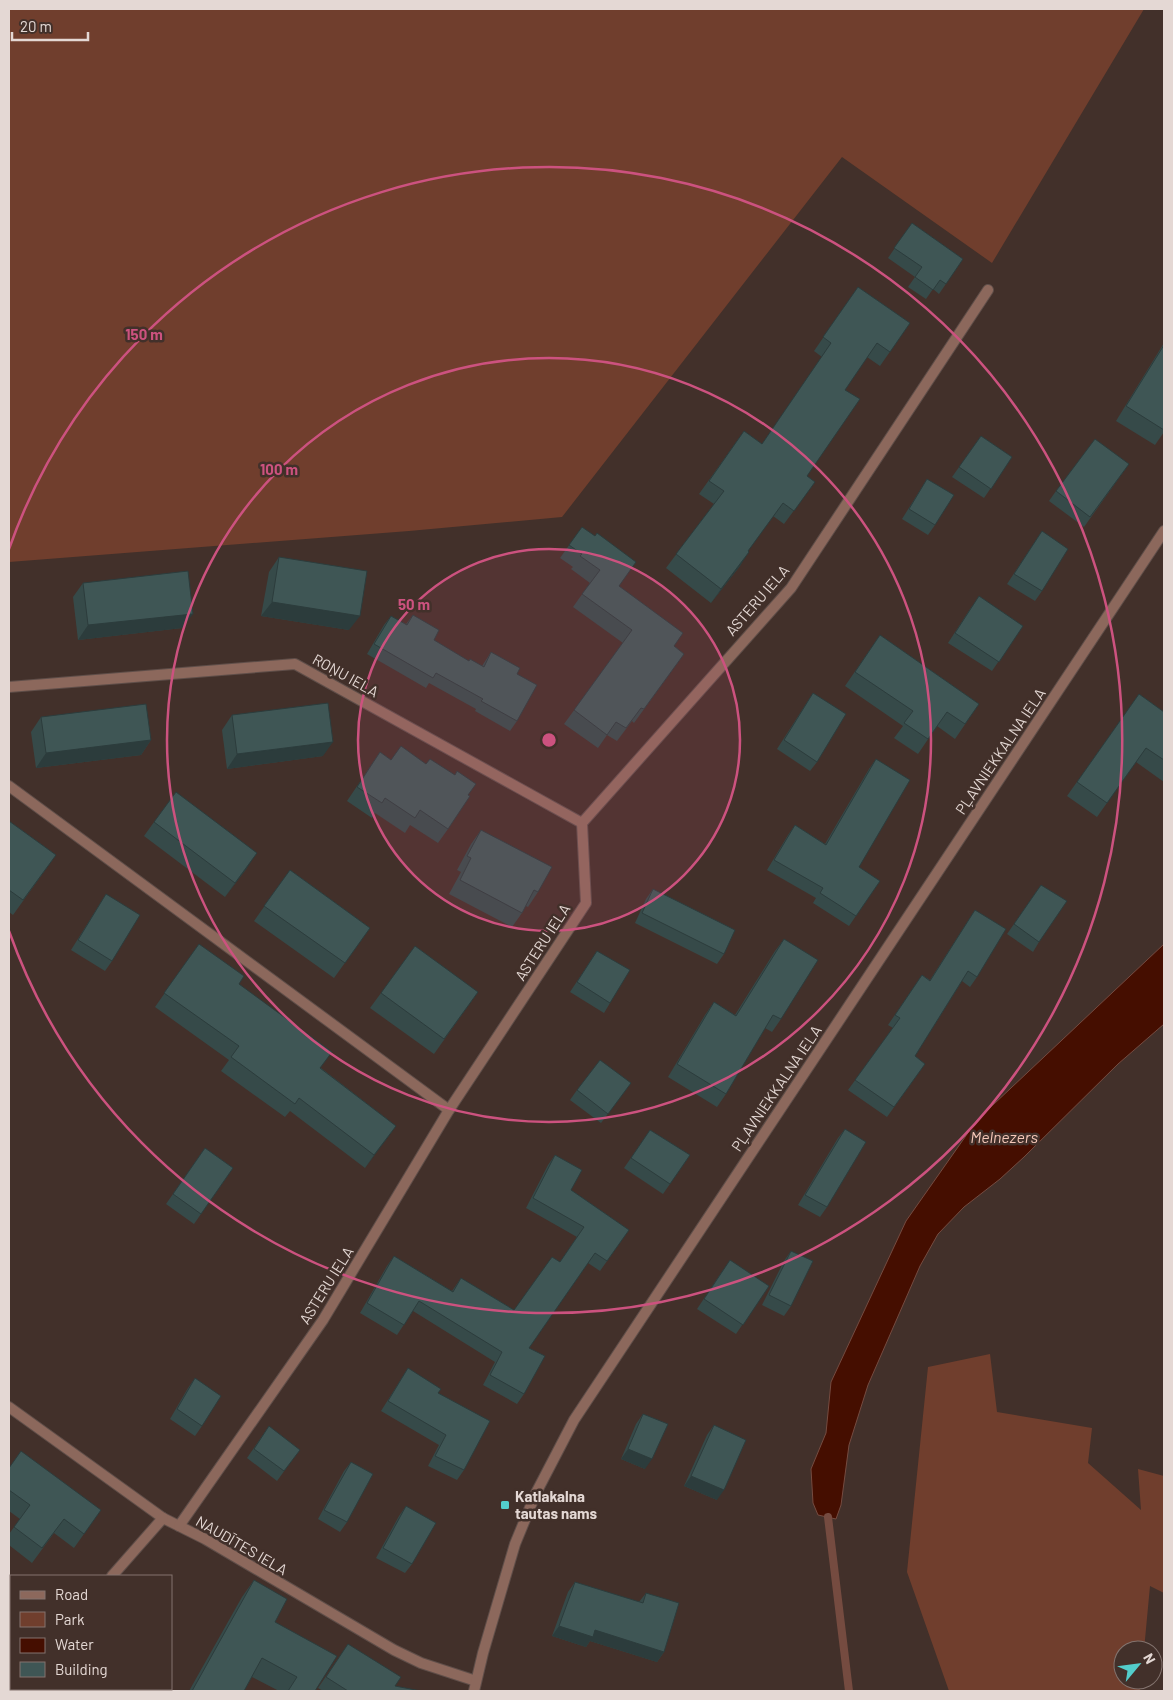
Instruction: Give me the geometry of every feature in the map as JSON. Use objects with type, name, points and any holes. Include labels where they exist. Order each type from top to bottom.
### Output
[{"type":"street","name":"ASTERU IELA","points":[[179,1526],[323,1320],[449,1110],[586,903],[582,823],[791,588],[988,290]]},
{"type":"street","name":"PĻAVNIEKKALNA IELA","points":[[475,1686],[515,1544],[536,1493],[574,1420],[1164,531]]},
{"type":"street","name":"ROŅU IELA","points":[[9,687],[295,664],[582,823]]},
{"type":"street","points":[[9,786],[449,1110]]},
{"type":"street","name":"NAUDĪTES IELA","points":[[9,1408],[163,1518],[205,1539],[394,1650],[475,1686]]},
{"type":"street","points":[[113,1575],[163,1518]]},
{"type":"green space","points":[[9,9],[1144,9],[992,263],[842,157],[562,517],[409,531],[9,562]]},
{"type":"green space","points":[[990,1354],[997,1412],[1092,1428],[1088,1463],[1141,1510],[1138,1469],[1164,1476],[1164,1593],[1150,1586],[1145,1640],[1113,1640],[1113,1690],[1140,1691],[949,1691],[907,1572],[928,1367]]},
{"type":"water","name":"Melnezers","points":[[1164,944],[1164,1024],[1118,1064],[1024,1157],[1000,1179],[964,1207],[938,1234],[920,1266],[868,1385],[849,1445],[841,1505],[836,1519],[818,1515],[813,1503],[811,1469],[826,1433],[831,1382],[906,1221],[977,1120]]},
{"type":"building","points":[[912,223],[963,259],[946,284],[940,280],[933,290],[915,277],[922,267],[894,248]]},
{"type":"building","points":[[858,287],[910,323],[890,352],[877,343],[845,390],[860,399],[807,476],[815,482],[794,511],[783,503],[721,589],[676,554],[724,491],[709,481],[744,431],[762,444],[831,343],[823,337]]},
{"type":"building","points":[[1164,345],[1164,430],[1126,406]]},
{"type":"building","points":[[981,436],[1012,457],[991,489],[959,467]]},
{"type":"building","points":[[1095,439],[1129,464],[1090,517],[1056,491]]},
{"type":"building","points":[[927,479],[954,495],[935,525],[909,509]]},
{"type":"building","points":[[582,527],[595,536],[597,533],[636,562],[619,586],[683,633],[674,646],[684,654],[644,709],[641,708],[626,728],[616,722],[607,735],[574,710],[632,630],[582,594],[600,570],[580,556],[582,554],[569,545]]},
{"type":"building","points":[[1042,531],[1068,549],[1042,591],[1014,574]]},
{"type":"building","points":[[279,557],[367,571],[360,616],[272,602]]},
{"type":"building","points":[[188,571],[193,614],[88,625],[83,583]]},
{"type":"building","points":[[979,596],[1023,626],[999,662],[955,633]]},
{"type":"building","points":[[413,615],[439,630],[434,640],[469,661],[470,659],[484,667],[491,652],[520,668],[517,674],[537,685],[517,721],[481,701],[483,699],[436,673],[433,678],[374,644],[391,616],[407,625]]},
{"type":"building","points":[[880,635],[979,704],[965,724],[947,712],[928,739],[904,723],[913,711],[855,672]]},
{"type":"building","points":[[813,693],[846,714],[817,762],[784,740]]},
{"type":"building","points":[[1139,694],[1164,712],[1164,760],[1146,748],[1107,803],[1077,782]]},
{"type":"building","points":[[328,703],[333,742],[237,754],[232,715]]},
{"type":"building","points":[[146,704],[151,740],[46,753],[41,717]]},
{"type":"building","points":[[401,746],[426,764],[430,759],[455,775],[457,771],[476,784],[448,829],[420,810],[415,818],[385,798],[382,803],[357,787],[380,752],[391,760]]},
{"type":"building","points":[[876,759],[910,780],[859,867],[880,881],[856,916],[820,893],[823,888],[774,860],[795,825],[826,845]]},
{"type":"building","points":[[176,792],[257,853],[235,883],[154,822]]},
{"type":"building","points":[[9,821],[56,855],[23,900],[9,890]]},
{"type":"building","points":[[481,830],[552,867],[538,892],[534,890],[522,913],[460,880],[471,858],[467,856]]},
{"type":"building","points":[[290,870],[370,928],[345,963],[264,906]]},
{"type":"building","points":[[1041,885],[1067,901],[1039,942],[1014,924]]},
{"type":"building","points":[[653,889],[735,930],[724,954],[642,913]]},
{"type":"building","points":[[106,894],[140,915],[112,961],[78,940]]},
{"type":"building","points":[[975,910],[1006,929],[977,977],[968,971],[915,1056],[925,1064],[894,1107],[855,1080],[900,1018],[895,1015],[922,975],[930,981]]},
{"type":"building","points":[[784,939],[818,960],[781,1019],[773,1015],[726,1094],[677,1064],[714,1002],[736,1016]]},
{"type":"building","points":[[199,944],[244,976],[239,984],[332,1052],[320,1068],[396,1126],[374,1155],[299,1098],[295,1104],[231,1057],[239,1046],[164,993]]},
{"type":"building","points":[[415,946],[478,992],[444,1039],[381,993]]},
{"type":"building","points":[[597,951],[630,970],[610,1003],[577,982]]},
{"type":"building","points":[[600,1060],[631,1083],[608,1114],[577,1090]]},
{"type":"building","points":[[845,1129],[866,1142],[827,1207],[805,1195]]},
{"type":"building","points":[[650,1130],[690,1155],[670,1184],[631,1158]]},
{"type":"building","points":[[205,1148],[233,1168],[201,1214],[173,1194]]},
{"type":"building","points":[[555,1155],[582,1170],[571,1190],[629,1230],[607,1261],[595,1253],[529,1348],[545,1356],[524,1394],[490,1375],[502,1352],[419,1301],[404,1325],[367,1303],[394,1256],[453,1292],[461,1278],[514,1310],[552,1257],[560,1262],[584,1227],[533,1198]]},
{"type":"building","points":[[791,1251],[813,1261],[791,1306],[769,1295]]},
{"type":"building","points":[[730,1260],[769,1286],[743,1325],[704,1299]]},
{"type":"building","points":[[408,1368],[441,1389],[438,1393],[490,1421],[464,1470],[435,1456],[446,1435],[388,1401]]},
{"type":"building","points":[[195,1378],[221,1396],[202,1426],[177,1409]]},
{"type":"building","points":[[643,1414],[668,1424],[652,1459],[628,1449]]},
{"type":"building","points":[[714,1425],[746,1440],[724,1490],[691,1476]]},
{"type":"building","points":[[269,1426],[300,1450],[284,1471],[254,1449]]},
{"type":"building","points":[[21,1451],[101,1510],[84,1534],[64,1519],[42,1548],[14,1527],[30,1505],[9,1490],[9,1468]]},
{"type":"building","points":[[351,1462],[373,1474],[347,1522],[324,1510]]},
{"type":"building","points":[[406,1506],[436,1523],[412,1564],[383,1548]]},
{"type":"building","points":[[254,1580],[287,1599],[275,1622],[337,1656],[315,1691],[288,1691],[297,1677],[262,1658],[244,1691],[192,1691]]},
{"type":"building","points":[[575,1582],[643,1603],[646,1593],[679,1603],[664,1652],[595,1630],[593,1637],[559,1626]]},
{"type":"building","points":[[348,1644],[401,1677],[395,1686],[421,1691],[348,1691],[326,1677]]},
{"type":"waterway","points":[[828,1517],[849,1691]]},
{"type":"place","name":"Katlakalna tautas nams","points":[[505,1505]]}]
